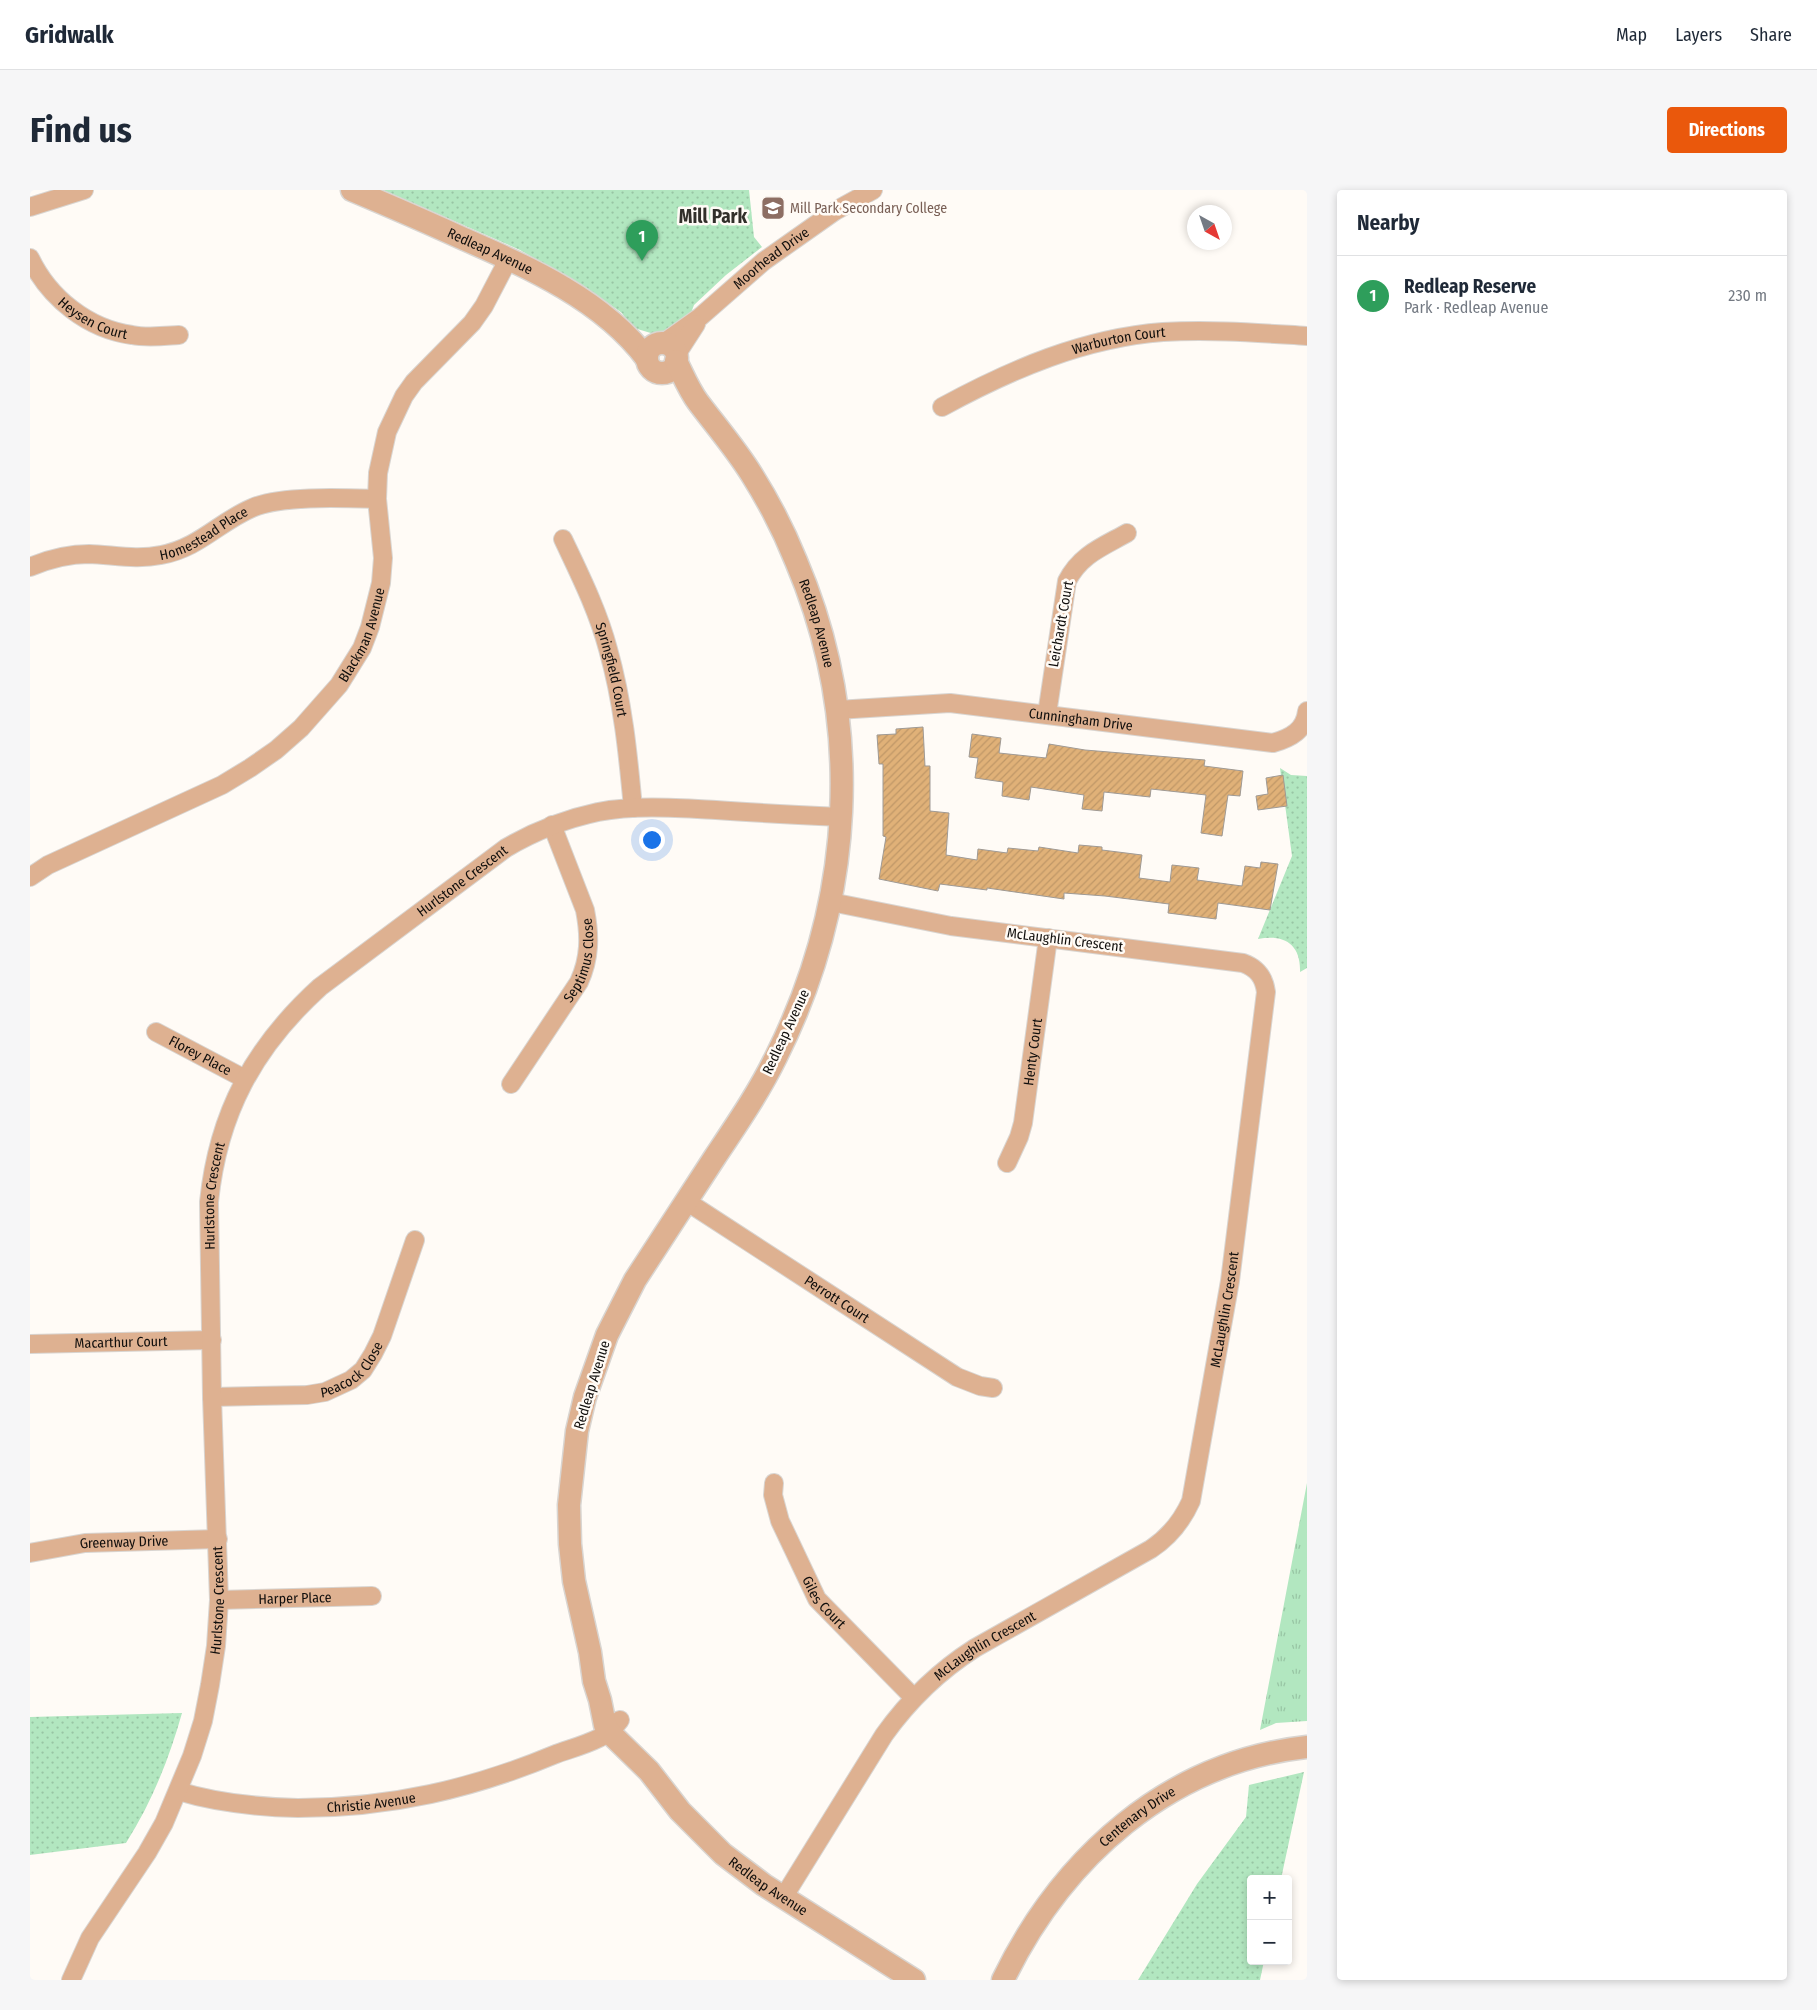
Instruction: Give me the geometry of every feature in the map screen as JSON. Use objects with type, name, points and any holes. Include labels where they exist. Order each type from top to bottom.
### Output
[{"type":"street","points":[[30,207],[84,190]]},
{"type":"street","name":"Redleap Avenue","points":[[352,190],[509,258],[555,283],[665,356],[752,475],[790,546],[809,593],[820,628],[829,664],[837,710],[841,755],[841,817],[831,902],[807,986],[775,1059],[758,1090],[635,1280],[613,1321],[596,1362],[577,1431],[569,1505],[570,1544],[574,1581],[590,1652],[607,1679],[612,1726],[640,1747],[649,1771],[680,1811],[717,1848],[744,1871],[914,1979]]},
{"type":"street","name":"Moorhead Drive","points":[[665,356],[700,317],[764,261],[835,211],[873,190]]},
{"type":"street","name":"Heysen Court","points":[[30,258],[47,285],[62,301],[93,323],[112,331],[132,335],[151,337],[179,335]]},
{"type":"street","name":"Blackman Avenue","points":[[30,877],[48,866],[222,785],[250,768],[301,728],[324,705],[339,686],[362,648],[376,606],[383,558],[377,499],[378,473],[388,432],[404,396],[426,368],[472,323],[484,306],[509,258]]},
{"type":"street","name":"Warburton Court","points":[[942,407],[1009,373],[1042,360],[1076,348],[1124,338],[1162,332],[1196,331],[1307,336]]},
{"type":"street","name":"Homestead Place","points":[[30,567],[43,561],[87,554],[130,558],[163,555],[197,543],[235,516],[253,507],[270,502],[343,498],[377,499]]},
{"type":"street","name":"Leichardt Court","points":[[1047,714],[1067,581],[1073,568],[1081,560],[1127,533]]},
{"type":"street","name":"Springfield Court","points":[[563,540],[597,616],[613,667],[623,713],[633,808]]},
{"type":"street","name":"Cunningham Drive","points":[[837,710],[950,703],[1274,743],[1293,736],[1300,730],[1306,719],[1307,711]]},
{"type":"street","name":"Hurlstone Crescent","points":[[71,1980],[90,1938],[147,1853],[164,1823],[203,1721],[216,1646],[220,1600],[208,1229],[211,1180],[223,1130],[245,1079],[263,1048],[281,1026],[320,986],[492,857],[530,834],[552,825],[599,812],[633,808],[841,817]]},
{"type":"street","name":"Septimus Close","points":[[511,1084],[579,982],[588,955],[588,932],[585,910],[552,825]]},
{"type":"street","name":"McLaughlin Crescent","points":[[784,1898],[884,1735],[914,1698],[940,1673],[975,1648],[1162,1541],[1177,1525],[1191,1501],[1230,1281],[1266,1002],[1265,983],[1256,970],[1243,963],[933,923],[831,902]]},
{"type":"street","name":"Henty Court","points":[[1007,1163],[1020,1137],[1023,1123],[1048,938]]},
{"type":"street","name":"Florey Place","points":[[156,1032],[245,1079]]},
{"type":"street","name":"Perrott Court","points":[[686,1201],[957,1377],[974,1384],[993,1388]]},
{"type":"street","name":"Peacock Close","points":[[212,1397],[308,1395],[326,1392],[351,1380],[363,1370],[382,1336],[415,1240]]},
{"type":"street","name":"Macarthur Court","points":[[30,1344],[212,1340]]},
{"type":"street","name":"Giles Court","points":[[774,1483],[773,1495],[780,1521],[817,1599],[914,1698]]},
{"type":"street","name":"Greenway Drive","points":[[30,1553],[85,1543],[218,1539]]},
{"type":"street","name":"Harper Place","points":[[220,1600],[372,1596]]},
{"type":"street","name":"Christie Avenue","points":[[178,1790],[214,1801],[245,1805],[306,1808],[364,1806],[416,1798],[467,1786],[508,1773],[591,1742],[612,1726]]},
{"type":"street","name":"Centenary Drive","points":[[994,1980],[1015,1954],[1044,1909],[1071,1874],[1101,1842],[1138,1813],[1165,1795],[1212,1772],[1263,1755],[1307,1747]]},
{"type":"street","name":"Centenary Drive","points":[[1003,1980],[1015,1954]]},
{"type":"green space","points":[[383,190],[749,190],[754,237],[762,247],[726,275],[694,305],[691,313],[672,329],[654,334],[634,328],[622,313],[592,292],[520,250]]},
{"type":"green space","points":[[1280,768],[1291,775],[1307,776],[1307,968],[1300,972],[1298,954],[1289,943],[1276,938],[1258,939],[1292,856]]},
{"type":"green space","points":[[1307,1483],[1307,1721],[1276,1723],[1260,1730]]},
{"type":"green space","points":[[182,1713],[159,1780],[144,1812],[126,1843],[30,1855],[30,1717]]},
{"type":"green space","points":[[1304,1772],[1282,1875],[1247,1875],[1247,1965],[1263,1965],[1260,1980],[1138,1980],[1197,1884],[1246,1817],[1249,1785]]},
{"type":"building","points":[[923,727],[925,766],[930,766],[930,811],[949,813],[946,855],[977,860],[978,849],[1007,853],[1008,848],[1038,851],[1039,847],[1078,853],[1079,845],[1102,847],[1102,850],[1142,855],[1139,878],[1170,882],[1172,865],[1199,868],[1197,880],[1242,886],[1245,866],[1260,868],[1261,862],[1278,864],[1270,910],[1218,903],[1216,919],[1168,913],[1169,904],[1105,896],[1064,893],[1064,899],[987,888],[987,890],[940,884],[938,891],[879,879],[886,837],[883,836],[883,764],[879,764],[877,735],[896,734],[896,729]]},
{"type":"building","points":[[972,734],[1001,738],[999,753],[1046,758],[1049,744],[1085,750],[1205,760],[1204,766],[1243,771],[1240,796],[1228,795],[1222,836],[1201,833],[1206,795],[1151,789],[1150,797],[1104,792],[1102,811],[1082,809],[1084,795],[1031,787],[1029,800],[1002,796],[1003,782],[975,778],[978,758],[969,757]]},
{"type":"building","points":[[1283,775],[1287,806],[1258,810],[1256,796],[1268,794],[1266,778]]},
{"type":"place","name":"Mill Park Secondary College","points":[[773,208]]},
{"type":"place","name":"Redleap Reserve","points":[[642,261]]},
{"type":"district","name":"Mill Park","points":[[713,216]]}]
